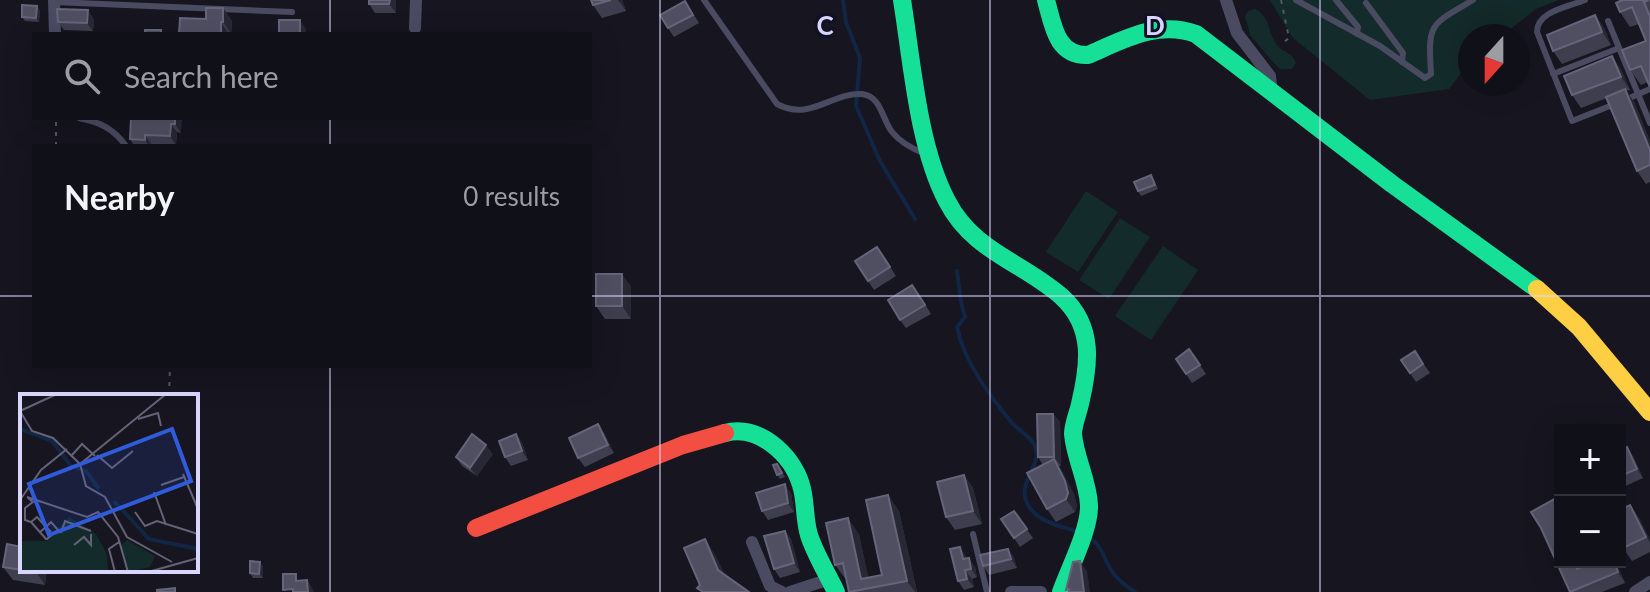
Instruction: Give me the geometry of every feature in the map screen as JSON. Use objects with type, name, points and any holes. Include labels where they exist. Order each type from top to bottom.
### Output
[{"type":"street","points":[[415,28],[416,0]]},
{"type":"street","points":[[902,0],[928,155],[942,192],[964,227],[991,252],[1061,296],[1083,326],[1089,367],[1073,432],[1089,495],[1088,517],[1061,592]]},
{"type":"street","points":[[1046,0],[1061,47],[1068,54],[1078,57],[1149,31],[1181,28],[1196,34],[1554,303],[1599,349],[1650,412]]},
{"type":"street","points":[[1226,0],[1241,40],[1270,76],[1272,92]]},
{"type":"street","points":[[54,1],[55,32]]},
{"type":"street","points":[[476,528],[683,445],[733,431],[746,431],[756,434],[793,465],[802,486],[809,534],[833,586],[790,592]]},
{"type":"street","points":[[752,542],[770,586],[782,592]]},
{"type":"street","points":[[1635,592],[1650,582]]},
{"type":"street","points":[[1011,592],[1041,592]]},
{"type":"lane","points":[[704,0],[777,104],[801,110],[860,94],[877,102],[889,128],[901,141],[928,155]]},
{"type":"lane","points":[[1296,0],[1357,34],[1422,77],[1431,74],[1428,47],[1435,25],[1473,0]]},
{"type":"lane","points":[[1336,0],[1358,27],[1357,34]]},
{"type":"lane","points":[[1585,0],[1543,16],[1537,24],[1538,37],[1572,121],[1650,89]]},
{"type":"lane","points":[[54,1],[292,12]]},
{"type":"lane","points":[[1366,3],[1403,53],[1402,62]]},
{"type":"lane","points":[[1608,21],[1650,123]]},
{"type":"lane","points":[[1553,74],[1619,48]]},
{"type":"lane","points":[[90,120],[117,133],[125,144]]},
{"type":"lane","points":[[973,534],[987,592]]},
{"type":"path","points":[[1281,0],[1289,38],[1284,42]]},
{"type":"path","points":[[56,120],[56,144]]},
{"type":"path","points":[[169,394],[170,368]]},
{"type":"green space","points":[[1270,0],[1559,0],[1536,9],[1517,24],[1458,24],[1458,77],[1449,89],[1370,100],[1293,38]]},
{"type":"green space","points":[[1255,9],[1266,20],[1276,44],[1294,59],[1296,63],[1292,69],[1280,69],[1250,35],[1245,16]]},
{"type":"green space","points":[[1086,191],[1118,212],[1078,272],[1046,252]]},
{"type":"green space","points":[[1120,218],[1150,237],[1109,299],[1079,280]]},
{"type":"green space","points":[[1163,246],[1198,270],[1151,340],[1115,316]]},
{"type":"building","points":[[369,0],[390,0],[389,4],[369,4]]},
{"type":"building","points":[[591,0],[611,0],[593,5]]},
{"type":"building","points":[[1622,0],[1649,0],[1644,2],[1650,17],[1650,87],[1641,66],[1630,70],[1622,50],[1646,41],[1632,7],[1620,12],[1616,3]]},
{"type":"building","points":[[685,1],[693,15],[668,28],[660,15]]},
{"type":"building","points":[[22,5],[37,6],[36,18],[22,17]]},
{"type":"building","points":[[206,8],[223,8],[221,32],[179,32],[180,18],[206,19]]},
{"type":"building","points":[[57,9],[88,10],[87,23],[58,22]]},
{"type":"building","points":[[1595,15],[1602,32],[1553,51],[1547,35]]},
{"type":"building","points":[[279,20],[300,20],[300,32],[279,32]]},
{"type":"building","points":[[1612,56],[1621,77],[1572,95],[1564,76]]},
{"type":"building","points":[[1625,89],[1650,150],[1650,165],[1637,171],[1606,97]]},
{"type":"building","points":[[131,120],[175,120],[175,124],[171,124],[170,136],[145,135],[145,140],[130,139]]},
{"type":"building","points":[[1151,175],[1155,185],[1138,191],[1134,182]]},
{"type":"building","points":[[877,247],[890,267],[868,281],[855,261]]},
{"type":"building","points":[[596,274],[622,274],[622,306],[596,306]]},
{"type":"building","points":[[912,285],[925,305],[900,320],[888,300]]},
{"type":"building","points":[[1189,349],[1200,365],[1186,374],[1176,359]]},
{"type":"building","points":[[1415,351],[1423,364],[1410,373],[1401,360]]},
{"type":"building","points":[[1037,414],[1053,414],[1054,457],[1038,457]]},
{"type":"building","points":[[598,424],[608,445],[578,458],[569,438]]},
{"type":"building","points":[[472,434],[486,445],[470,468],[456,457]]},
{"type":"building","points":[[516,434],[522,451],[505,457],[499,441]]},
{"type":"building","points":[[1626,447],[1637,469],[1626,474]]},
{"type":"building","points":[[1054,459],[1068,493],[1066,499],[1047,509],[1027,473]]},
{"type":"building","points":[[777,464],[782,473],[777,475],[773,465]]},
{"type":"building","points":[[964,475],[973,511],[946,517],[937,482]]},
{"type":"building","points":[[785,484],[788,503],[762,511],[756,493]]},
{"type":"building","points":[[888,495],[907,581],[849,592],[843,563],[835,565],[826,523],[848,518],[861,579],[882,575],[866,500]]},
{"type":"building","points":[[1554,499],[1554,557],[1541,528],[1531,512]]},
{"type":"building","points":[[1630,505],[1646,537],[1626,547],[1626,507]]},
{"type":"building","points":[[1014,511],[1027,529],[1014,538],[1001,519]]},
{"type":"building","points":[[785,531],[794,563],[774,569],[764,536]]},
{"type":"building","points":[[705,539],[718,570],[749,592],[703,592],[697,588],[700,585],[684,548]]},
{"type":"building","points":[[7,544],[20,547],[20,570],[3,567]]},
{"type":"building","points":[[960,547],[963,559],[969,558],[971,569],[965,570],[967,579],[958,581],[950,549]]},
{"type":"building","points":[[1008,549],[1011,559],[983,566],[980,555]]},
{"type":"building","points":[[250,561],[260,562],[259,574],[250,573]]},
{"type":"building","points":[[1080,561],[1084,592],[1069,592],[1069,589],[1066,590],[1073,562]]},
{"type":"building","points":[[1559,568],[1616,568],[1618,572],[1570,592]]},
{"type":"building","points":[[283,574],[296,574],[296,581],[307,580],[308,592],[283,590]]},
{"type":"building","points":[[175,588],[175,592],[157,592],[157,590]]},
{"type":"waterway","points":[[843,0],[846,22],[860,58],[856,106],[880,161],[915,219]]},
{"type":"waterway","points":[[957,271],[965,317],[957,327],[965,353],[987,390],[1012,423],[1032,441],[1037,452],[1025,499],[1040,518],[1078,532]]},
{"type":"waterway","points":[[1086,536],[1099,546],[1115,575],[1135,592]]},
{"type":"traffic: fast","points":[[902,0],[923,130],[937,179],[947,201],[970,233],[1062,297],[1073,309],[1085,334],[1086,375],[1073,434],[1089,505],[1083,537],[1061,592]]},
{"type":"traffic: fast","points":[[1046,0],[1062,45],[1077,54],[1088,55],[1127,38],[1154,31],[1168,29],[1196,34],[1392,184],[1537,289]]},
{"type":"traffic: fast","points":[[725,433],[737,431],[761,437],[782,453],[797,473],[803,491],[807,529],[836,592]]},
{"type":"traffic: slow","points":[[1537,289],[1579,327],[1650,412]]},
{"type":"traffic: jam","points":[[476,528],[683,445],[725,433]]}]
